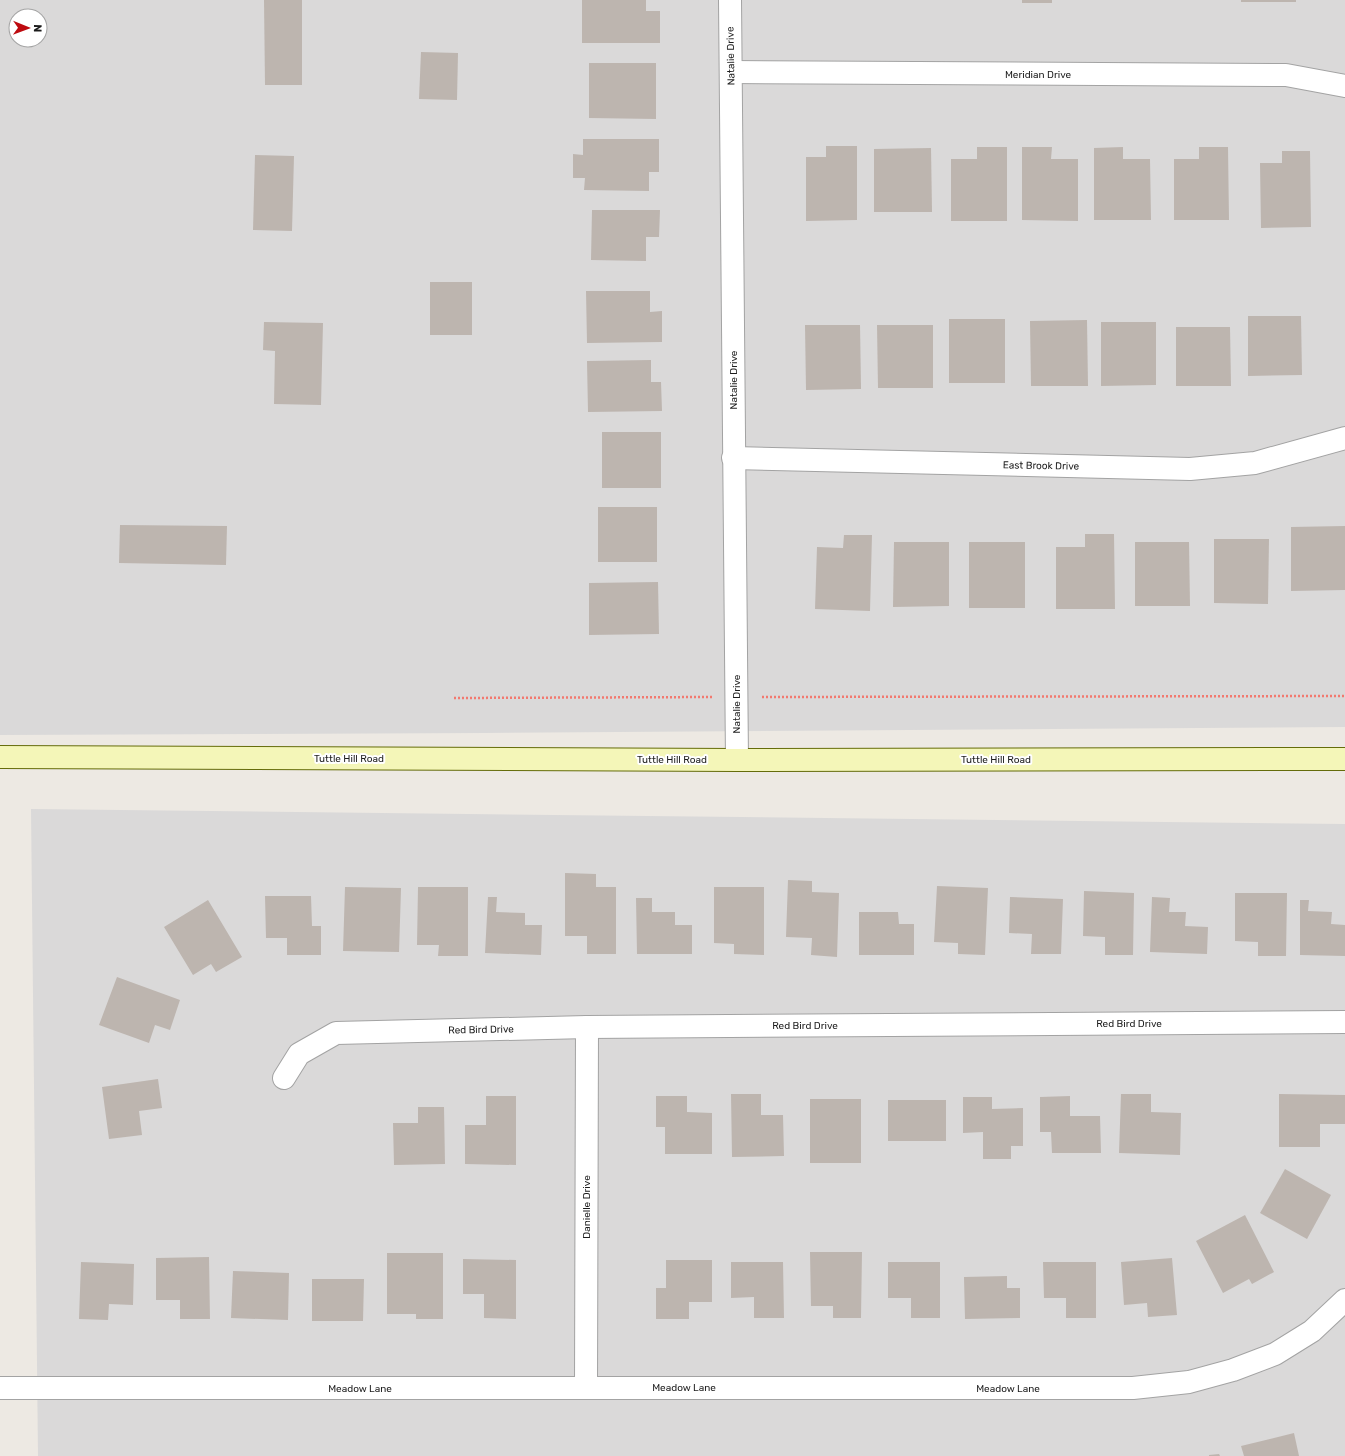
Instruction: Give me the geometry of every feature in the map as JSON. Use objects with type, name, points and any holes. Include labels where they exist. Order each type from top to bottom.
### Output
[{"type":"main road","name":"Tuttle Hill Road","points":[[0,757],[737,760],[1345,759]]},
{"type":"street","name":"Natalie Drive","points":[[730,0],[733,458],[737,760]]},
{"type":"street","name":"Meridian Drive","points":[[731,72],[1286,75],[1345,86]]},
{"type":"street","name":"East Brook Drive","points":[[733,458],[1190,469],[1255,463],[1345,438]]},
{"type":"street","name":"Red Bird Drive","points":[[284,1078],[299,1054],[336,1033],[587,1027],[1345,1022]]},
{"type":"street","name":"Danielle Drive","points":[[586,1387],[587,1027]]},
{"type":"street","name":"Meadow Lane","points":[[0,1388],[1133,1388],[1189,1382],[1233,1370],[1275,1354],[1312,1331],[1345,1300]]},
{"type":"path","points":[[454,698],[736,696],[1345,696]]},
{"type":"shaded area","points":[[0,0],[1345,0],[1345,727],[0,735]]},
{"type":"shaded area","points":[[31,809],[1345,824],[1345,1456],[38,1456]]},
{"type":"building","points":[[264,0],[302,0],[302,85],[265,85]]},
{"type":"building","points":[[582,0],[646,0],[646,11],[660,11],[660,43],[582,43]]},
{"type":"building","points":[[1022,0],[1052,0],[1052,3],[1022,3]]},
{"type":"building","points":[[1241,0],[1296,0],[1296,2],[1241,2]]},
{"type":"building","points":[[421,52],[458,53],[457,100],[419,99]]},
{"type":"building","points":[[589,63],[656,63],[656,119],[589,118]]},
{"type":"building","points":[[583,139],[659,139],[659,172],[649,172],[649,191],[584,190],[585,178],[573,178],[573,154],[583,155]]},
{"type":"building","points":[[826,146],[857,146],[857,220],[806,221],[806,157],[826,157]]},
{"type":"building","points":[[977,147],[1007,147],[1007,221],[951,221],[951,159],[977,159]]},
{"type":"building","points":[[1022,147],[1052,147],[1051,159],[1078,159],[1078,221],[1022,220]]},
{"type":"building","points":[[1123,147],[1123,159],[1150,159],[1151,220],[1094,220],[1094,148]]},
{"type":"building","points":[[1199,147],[1228,147],[1229,220],[1174,220],[1174,159],[1199,159]]},
{"type":"building","points":[[931,148],[932,212],[874,212],[874,149]]},
{"type":"building","points":[[1282,151],[1310,151],[1311,227],[1261,228],[1260,163],[1282,163]]},
{"type":"building","points":[[255,155],[294,156],[292,231],[253,230]]},
{"type":"building","points":[[592,210],[660,210],[659,237],[646,237],[646,261],[591,260]]},
{"type":"building","points":[[430,282],[472,282],[472,335],[430,335]]},
{"type":"building","points":[[586,291],[650,291],[650,312],[662,311],[662,342],[587,343]]},
{"type":"building","points":[[1248,316],[1301,316],[1302,375],[1248,376]]},
{"type":"building","points":[[949,319],[1005,319],[1005,383],[949,383]]},
{"type":"building","points":[[1087,320],[1088,386],[1031,386],[1030,321]]},
{"type":"building","points":[[264,322],[323,323],[321,405],[274,404],[275,351],[263,350]]},
{"type":"building","points":[[1101,322],[1156,322],[1156,385],[1101,386]]},
{"type":"building","points":[[805,325],[860,325],[861,389],[806,390]]},
{"type":"building","points":[[877,325],[933,325],[933,388],[878,388]]},
{"type":"building","points":[[1176,327],[1230,327],[1231,386],[1176,386]]},
{"type":"building","points":[[651,360],[651,382],[661,382],[662,411],[588,412],[587,361]]},
{"type":"building","points":[[602,432],[661,432],[661,488],[602,488]]},
{"type":"building","points":[[598,507],[657,507],[657,562],[598,562]]},
{"type":"building","points":[[120,525],[227,526],[226,565],[119,563]]},
{"type":"building","points":[[1345,526],[1345,590],[1291,591],[1291,527]]},
{"type":"building","points":[[1085,534],[1114,534],[1115,609],[1056,609],[1056,547],[1085,547]]},
{"type":"building","points":[[844,535],[872,535],[870,611],[815,609],[817,547],[843,548]]},
{"type":"building","points":[[1214,539],[1269,539],[1268,604],[1214,603]]},
{"type":"building","points":[[894,542],[949,542],[949,606],[893,607]]},
{"type":"building","points":[[969,542],[1025,542],[1025,608],[969,608]]},
{"type":"building","points":[[1135,542],[1189,542],[1190,606],[1135,606]]},
{"type":"building","points":[[658,582],[659,634],[589,635],[589,583]]},
{"type":"building","points":[[565,873],[596,874],[596,887],[616,887],[616,954],[587,954],[587,936],[565,936]]},
{"type":"building","points":[[788,880],[812,881],[812,892],[839,893],[837,957],[811,955],[812,938],[786,937]]},
{"type":"building","points":[[937,886],[988,888],[985,955],[958,954],[958,943],[934,942]]},
{"type":"building","points":[[345,887],[401,888],[399,952],[343,951]]},
{"type":"building","points":[[418,887],[468,887],[468,956],[438,956],[439,945],[417,945]]},
{"type":"building","points":[[714,887],[764,887],[764,955],[734,954],[734,944],[714,943]]},
{"type":"building","points":[[1084,891],[1134,893],[1133,955],[1105,955],[1105,937],[1083,936]]},
{"type":"building","points":[[1235,893],[1287,893],[1286,956],[1258,956],[1258,942],[1235,941]]},
{"type":"building","points":[[265,896],[311,896],[312,926],[321,926],[321,955],[287,955],[287,938],[266,938]]},
{"type":"building","points":[[488,897],[497,897],[496,912],[525,913],[525,925],[542,925],[541,955],[485,953]]},
{"type":"building","points":[[1010,897],[1063,899],[1061,954],[1031,954],[1032,934],[1009,933]]},
{"type":"building","points":[[1152,897],[1170,898],[1169,912],[1186,912],[1185,926],[1208,927],[1207,954],[1150,952]]},
{"type":"building","points":[[636,898],[652,898],[652,912],[675,912],[675,925],[692,925],[692,954],[637,954]]},
{"type":"building","points":[[208,900],[242,957],[216,972],[211,964],[193,975],[164,927]]},
{"type":"building","points":[[1300,900],[1309,900],[1308,911],[1332,912],[1331,924],[1345,925],[1345,956],[1300,955]]},
{"type":"building","points":[[859,912],[898,912],[899,924],[914,924],[914,955],[859,955]]},
{"type":"building","points":[[117,977],[180,1000],[170,1030],[155,1025],[149,1043],[99,1025]]},
{"type":"building","points":[[158,1079],[162,1108],[139,1111],[142,1135],[109,1139],[102,1087]]},
{"type":"building","points":[[731,1094],[761,1094],[761,1115],[783,1115],[784,1156],[732,1157]]},
{"type":"building","points":[[1121,1094],[1151,1094],[1151,1112],[1181,1113],[1180,1155],[1119,1153]]},
{"type":"building","points":[[1279,1094],[1345,1095],[1345,1124],[1320,1124],[1320,1147],[1279,1147]]},
{"type":"building","points":[[486,1096],[516,1096],[516,1165],[465,1164],[465,1125],[486,1125]]},
{"type":"building","points":[[656,1096],[687,1096],[687,1112],[712,1113],[712,1154],[665,1154],[665,1127],[656,1127]]},
{"type":"building","points":[[1070,1096],[1070,1116],[1100,1116],[1101,1153],[1052,1153],[1051,1132],[1040,1132],[1040,1097]]},
{"type":"building","points":[[963,1097],[992,1097],[992,1109],[1023,1108],[1023,1146],[1011,1146],[1011,1159],[983,1159],[983,1132],[963,1133]]},
{"type":"building","points":[[810,1099],[861,1099],[861,1163],[810,1163]]},
{"type":"building","points":[[888,1100],[946,1100],[946,1141],[888,1141]]},
{"type":"building","points":[[418,1107],[444,1107],[445,1164],[394,1165],[393,1123],[418,1123]]},
{"type":"building","points":[[1285,1169],[1331,1195],[1307,1239],[1260,1213]]},
{"type":"building","points":[[1245,1215],[1274,1272],[1252,1284],[1249,1279],[1223,1293],[1196,1241]]},
{"type":"building","points":[[810,1252],[862,1252],[861,1318],[833,1318],[833,1306],[811,1306]]},
{"type":"building","points":[[387,1253],[443,1253],[443,1319],[416,1319],[416,1314],[387,1314]]},
{"type":"building","points":[[209,1257],[210,1319],[180,1319],[180,1300],[156,1300],[156,1258]]},
{"type":"building","points":[[1172,1258],[1177,1315],[1148,1317],[1147,1303],[1124,1305],[1121,1262]]},
{"type":"building","points":[[463,1259],[516,1260],[516,1319],[484,1318],[484,1294],[463,1294]]},
{"type":"building","points":[[666,1260],[712,1260],[712,1302],[689,1302],[689,1319],[656,1319],[656,1288],[666,1288]]},
{"type":"building","points":[[81,1262],[134,1264],[133,1305],[109,1304],[108,1320],[79,1319]]},
{"type":"building","points":[[731,1262],[783,1262],[784,1318],[754,1318],[754,1297],[731,1298]]},
{"type":"building","points":[[888,1262],[940,1262],[940,1318],[911,1318],[911,1298],[888,1298]]},
{"type":"building","points":[[1043,1262],[1096,1262],[1096,1318],[1066,1318],[1066,1298],[1044,1298]]},
{"type":"building","points":[[233,1271],[289,1273],[288,1320],[231,1318]]},
{"type":"building","points":[[1007,1276],[1007,1288],[1020,1288],[1020,1318],[965,1319],[964,1277]]},
{"type":"building","points":[[312,1279],[364,1279],[363,1321],[312,1321]]},
{"type":"building","points":[[1294,1433],[1299,1456],[1244,1456],[1241,1446]]},
{"type":"building","points":[[1219,1454],[1220,1456],[1209,1456],[1209,1455]]}]
